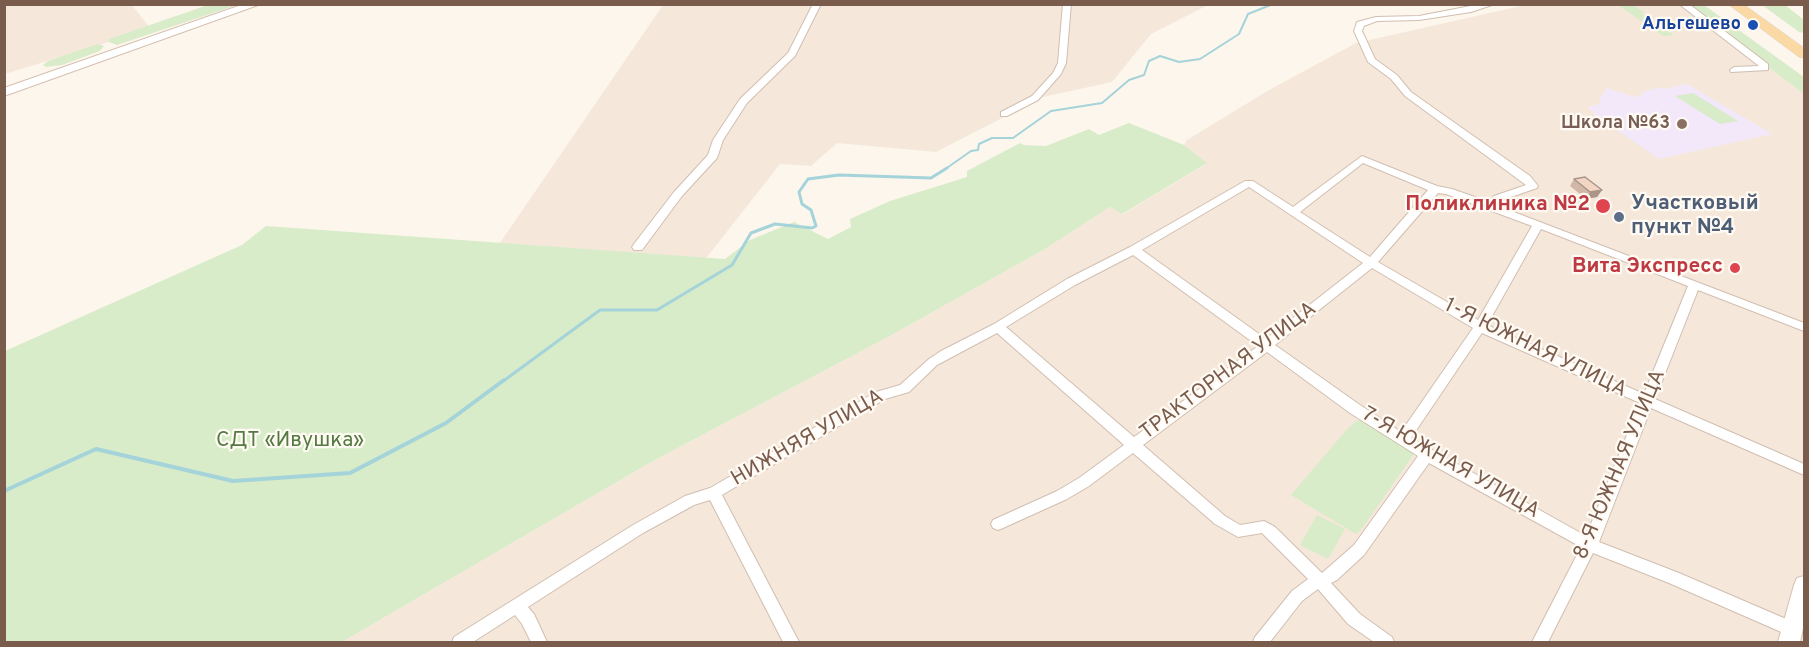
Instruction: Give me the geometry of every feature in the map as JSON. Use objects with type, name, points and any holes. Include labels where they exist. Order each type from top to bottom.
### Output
[{"type":"main road","points":[[1734,4],[1804,54]]},
{"type":"main road","points":[[1746,4],[1804,45]]},
{"type":"street","points":[[4,92],[256,4]]},
{"type":"street","points":[[638,247],[678,194],[713,156],[718,140],[743,101],[792,54],[817,4]]},
{"type":"street","points":[[1004,114],[1035,98],[1058,74],[1062,63],[1067,4]]},
{"type":"street","points":[[1491,4],[1471,10],[1419,18],[1369,21],[1360,24],[1358,35],[1371,60],[1394,77],[1408,94],[1526,178],[1533,186],[1498,198],[1491,207]]},
{"type":"street","points":[[1683,4],[1765,66],[1765,68],[1734,70]]},
{"type":"street","points":[[1294,211],[1362,159],[1435,189],[1538,224],[1804,327]]},
{"type":"street","name":"1-Я ЮЖНАЯ УЛИЦА","points":[[1249,183],[1371,263],[1480,327],[1804,470]]},
{"type":"street","name":"НИЖНЯЯ УЛИЦА","points":[[460,642],[638,529],[690,500],[714,493],[881,395],[904,389],[933,362],[1249,183]]},
{"type":"street","name":"ТРАКТОРНАЯ УЛИЦА","points":[[998,524],[1062,495],[1102,469],[1266,346],[1371,263],[1435,189]]},
{"type":"street","points":[[1403,440],[1480,327],[1538,224]]},
{"type":"street","name":"7-Я ЮЖНАЯ УЛИЦА","points":[[1134,250],[1266,346],[1427,455],[1590,546],[1674,578],[1791,636]]},
{"type":"street","name":"8-Я ЮЖНАЯ УЛИЦА","points":[[1540,642],[1590,546],[1694,285]]},
{"type":"street","points":[[998,327],[1230,527],[1238,531],[1264,527],[1270,531],[1354,619],[1386,642]]},
{"type":"street","points":[[1262,642],[1297,596],[1319,580],[1339,570],[1359,550],[1427,455]]},
{"type":"street","points":[[714,493],[791,642]]},
{"type":"street","points":[[1791,636],[1804,585]]},
{"type":"street","points":[[517,606],[528,619],[538,642]]},
{"type":"shaded area","points":[[5,5],[132,5],[151,29],[5,74]]},
{"type":"shaded area","points":[[663,5],[1208,5],[1151,34],[1112,82],[1043,97],[936,152],[837,143],[811,166],[780,164],[700,266],[493,253]]},
{"type":"shaded area","points":[[1525,5],[1685,5],[1804,94],[1804,642],[342,642],[653,461],[888,337],[1045,249],[1110,207],[1123,214],[1206,164],[1184,145],[1187,140],[1269,90],[1356,43]]},
{"type":"shaded area","name":"Школа №63","points":[[1687,84],[1772,134],[1659,159],[1595,115],[1588,107],[1599,104],[1607,88],[1634,97],[1643,95],[1642,92],[1661,87],[1665,89]]},
{"type":"green space","points":[[211,4],[237,5],[117,45],[109,42],[109,39]]},
{"type":"green space","points":[[1618,5],[1632,5],[1645,12],[1641,13],[1674,35],[1663,36]]},
{"type":"green space","points":[[1685,5],[1704,5],[1804,77],[1804,94]]},
{"type":"green space","points":[[1762,5],[1785,5],[1804,20],[1804,33],[1799,32]]},
{"type":"green space","points":[[98,44],[104,46],[100,51],[62,65],[46,67],[43,65],[48,61]]},
{"type":"green space","points":[[1693,93],[1738,121],[1720,124],[1675,96]]},
{"type":"green space","name":"СДТ «Ивушка»","points":[[1129,123],[1184,145],[1207,163],[1122,214],[1110,207],[1045,249],[888,337],[653,461],[342,642],[5,642],[5,351],[242,245],[266,226],[725,259],[750,240],[794,222],[828,239],[851,227],[850,219],[890,201],[967,177],[967,171],[1020,143],[1046,146],[1089,129],[1099,135]]},
{"type":"green space","points":[[1358,420],[1414,454],[1356,534],[1291,495],[1348,428]]},
{"type":"green space","points":[[1317,515],[1345,529],[1328,559],[1300,545]]},
{"type":"building","points":[[1585,177],[1602,190],[1590,192],[1574,179]]},
{"type":"waterway","points":[[946,169],[971,151],[978,150],[979,144],[992,138],[1013,138],[1051,111],[1102,103],[1129,80],[1144,75],[1149,61],[1160,56],[1179,62],[1200,59],[1239,34],[1248,14],[1273,4]]},
{"type":"waterway","points":[[502,382],[600,310],[657,310],[732,265],[751,233],[775,224],[812,228],[816,226],[811,210],[802,204],[799,192],[808,179],[839,175],[931,178],[946,169]]},
{"type":"waterway","points":[[4,491],[96,449],[233,481],[350,473],[446,423],[504,380]]},
{"type":"place","name":"Альгешево","points":[[1753,25]]},
{"type":"place","name":"Школа №63","points":[[1682,124]]},
{"type":"place","name":"Поликлиника №2","points":[[1603,206]]},
{"type":"place","name":"Участковый пункт №4","points":[[1619,217]]},
{"type":"place","name":"Вита Экспресс","points":[[1735,268]]}]
